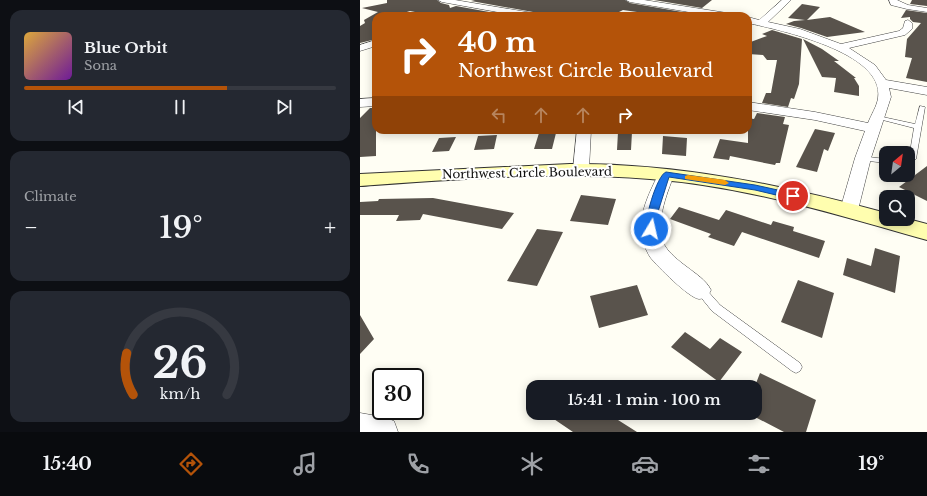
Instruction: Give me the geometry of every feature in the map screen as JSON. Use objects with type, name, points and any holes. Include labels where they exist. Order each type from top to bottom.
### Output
[{"type":"main road","name":"Northwest Circle Boulevard","points":[[360,180],[497,172],[581,170],[611,170],[666,174],[755,188],[849,210],[927,232]]},
{"type":"street","points":[[442,0],[510,12]]},
{"type":"street","points":[[630,0],[703,12]]},
{"type":"street","points":[[761,23],[787,0]]},
{"type":"street","points":[[893,0],[900,6],[927,10]]},
{"type":"street","points":[[493,9],[513,2]]},
{"type":"street","points":[[752,21],[797,31],[840,47],[861,59],[871,67],[882,83],[885,96],[863,158],[849,210]]},
{"type":"street","points":[[840,47],[902,33],[907,29],[908,23]]},
{"type":"street","points":[[360,48],[372,44]]},
{"type":"street","points":[[882,83],[927,91]]},
{"type":"street","points":[[360,103],[372,102]]},
{"type":"street","points":[[752,107],[876,123]]},
{"type":"street","points":[[581,170],[584,134]]},
{"type":"street","points":[[666,174],[659,190],[651,218],[651,229],[655,246],[657,251],[670,264],[700,290]]},
{"type":"street","points":[[360,428],[383,432]]},
{"type":"lane","points":[[914,146],[922,107]]},
{"type":"lane","points":[[876,123],[918,127]]},
{"type":"lane","points":[[863,158],[879,161]]},
{"type":"lane","points":[[700,290],[716,308],[796,367]]},
{"type":"building","points":[[387,0],[437,0],[441,3],[449,5],[450,8],[456,6],[489,12],[378,12],[362,8],[387,3]]},
{"type":"building","points":[[625,0],[630,3],[682,12],[637,12],[623,10],[619,12],[533,12],[471,1]]},
{"type":"building","points":[[654,0],[712,0],[702,8]]},
{"type":"building","points":[[912,0],[927,0],[927,6],[910,4]]},
{"type":"building","points":[[802,4],[820,7],[807,20],[830,17],[865,32],[827,37],[786,24],[794,21],[805,20],[788,18]]},
{"type":"building","points":[[906,10],[927,13],[927,82],[906,78],[912,58],[905,57],[907,39],[921,23],[913,22],[910,17],[901,18]]},
{"type":"building","points":[[372,15],[372,40],[360,43],[360,26],[365,23],[364,20]]},
{"type":"building","points":[[772,30],[802,39],[799,84],[794,99],[791,98],[788,107],[762,103],[766,93],[771,93],[777,60],[767,60],[763,55],[752,54],[752,42],[767,36],[762,34]]},
{"type":"building","points":[[803,39],[822,49],[839,61],[834,61],[856,78],[854,78],[859,86],[859,96],[834,92],[836,78],[822,77]]},
{"type":"building","points":[[370,108],[372,108],[372,134],[376,134],[376,156],[360,157],[360,118]]},
{"type":"building","points":[[757,113],[785,117],[783,124],[789,125],[780,163],[776,163],[775,165],[730,156],[729,160],[713,158],[720,139],[748,143],[748,134],[752,134],[752,119],[754,119]]},
{"type":"building","points":[[815,129],[835,133],[828,151],[824,149],[817,172],[796,167]]},
{"type":"building","points":[[539,134],[556,134],[552,149],[534,149]]},
{"type":"building","points":[[618,134],[632,134],[631,150],[617,150]]},
{"type":"building","points":[[497,135],[494,149],[474,150],[478,136]]},
{"type":"building","points":[[663,136],[687,138],[686,156],[662,154]]},
{"type":"building","points":[[456,137],[449,151],[432,152],[439,138]]},
{"type":"building","points":[[927,166],[927,201],[915,195],[915,190],[905,190],[899,187],[906,182],[915,182],[915,175]]},
{"type":"building","points":[[581,195],[616,199],[608,225],[570,221]]},
{"type":"building","points":[[433,198],[514,213],[502,229],[423,214],[420,220],[396,221],[399,215],[360,215],[360,202],[378,201],[379,199]]},
{"type":"building","points":[[679,207],[719,220],[726,210],[771,225],[773,221],[794,227],[793,231],[825,241],[819,258],[742,232],[734,246],[708,237],[711,234],[670,219]]},
{"type":"building","points":[[537,229],[563,232],[537,286],[507,281]]},
{"type":"building","points":[[875,248],[900,256],[895,293],[843,275],[847,258],[871,266]]},
{"type":"building","points":[[798,280],[834,293],[822,338],[781,322]]},
{"type":"building","points":[[637,285],[648,315],[599,328],[590,296]]},
{"type":"building","points":[[360,315],[374,339],[360,354]]},
{"type":"building","points":[[685,332],[710,349],[720,338],[742,352],[721,380],[716,380],[671,347]]},
{"type":"building","points":[[760,373],[816,400],[806,432],[784,432],[761,420],[762,380],[757,380]]},
{"type":"building","points":[[555,420],[618,420],[637,432],[573,432]]},
{"type":"slow traffic","points":[[688,177],[725,183]]},
{"type":"route","points":[[651,229],[651,218],[659,190],[666,174],[755,188],[793,196]]}]
